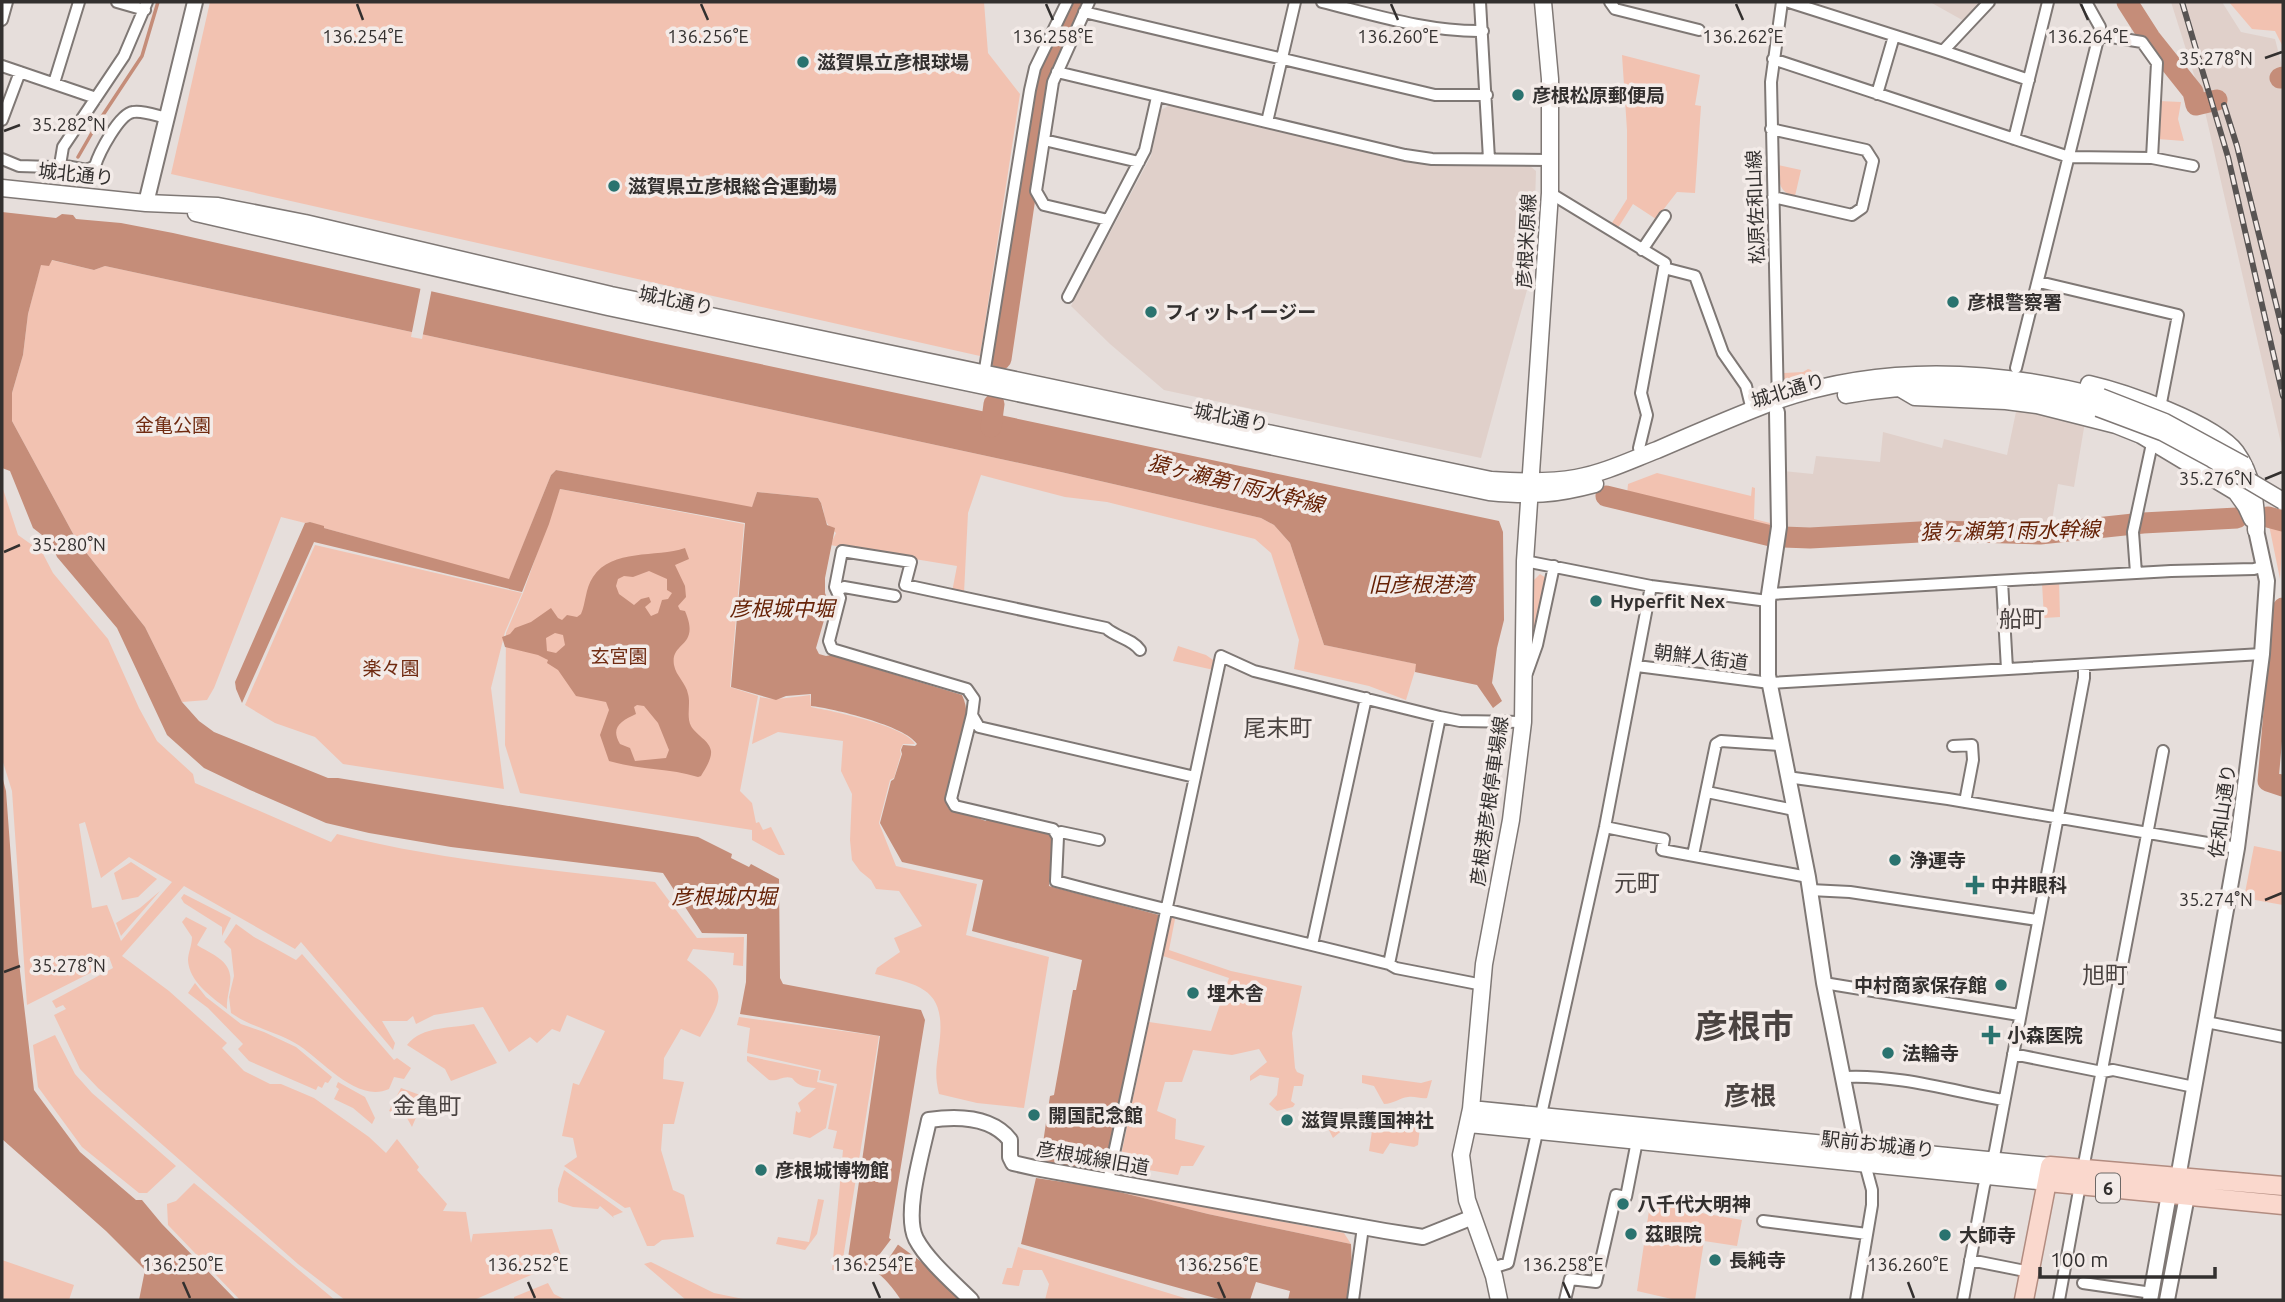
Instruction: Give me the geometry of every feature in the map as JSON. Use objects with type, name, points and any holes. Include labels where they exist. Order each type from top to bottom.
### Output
[{"type":"main road","name":"彦根米原線","points":[[1532,490],[1550,193],[1550,79],[1543,2]]},
{"type":"main road","name":"城北通り","points":[[2,188],[146,203],[218,206],[305,223],[611,295],[1492,480],[1550,495],[1611,479],[1822,389],[1897,382],[1953,373],[2059,386],[2173,438],[2283,501]]},
{"type":"main road","name":"城北通り","points":[[146,203],[608,307],[1476,489],[1532,490],[1577,478],[1642,456],[1752,410],[1778,406]]},
{"type":"main road","points":[[1912,364],[1969,364],[2016,368],[2107,388],[2160,407],[2220,439],[2234,450],[2251,485],[2257,514],[2256,530],[2246,506],[2236,492],[2152,442],[2116,425],[2037,405],[1973,398],[1915,397],[1897,382],[1912,364]]},
{"type":"main road","name":"城北通り","points":[[2099,402],[2155,417],[2192,435],[2283,489]]},
{"type":"main road","name":"彦根港彦根停車場線","points":[[1502,1300],[1473,1217],[1464,1184],[1461,1155],[1470,1116],[1484,964],[1513,810],[1523,722],[1525,561],[1532,490]]},
{"type":"main road","name":"駅前お城通り","points":[[1470,1116],[2082,1177],[2283,1205]]},
{"type":"main road","name":"駅前お城通り","points":[[1538,1124],[1637,1141],[1863,1156]]},
{"type":"main road","points":[[2024,1300],[2049,1174]]},
{"type":"main road","name":"駅前お城通り","points":[[2178,1189],[2283,1186]]},
{"type":"street","points":[[2,20],[7,2]]},
{"type":"street","points":[[54,83],[79,2]]},
{"type":"street","points":[[60,165],[63,147],[124,57],[146,6],[117,2]]},
{"type":"street","points":[[146,203],[195,2]]},
{"type":"street","points":[[984,375],[1030,90],[1035,68],[1066,2]]},
{"type":"street","points":[[1267,122],[1295,2]]},
{"type":"street","points":[[1322,2],[1430,28],[1455,32],[1483,31]]},
{"type":"street","points":[[1480,2],[1489,159]]},
{"type":"street","points":[[1610,2],[1615,9],[1699,30]]},
{"type":"street","name":"松原佐和山線","points":[[1778,406],[1771,82],[1782,2]]},
{"type":"street","points":[[1789,2],[2029,80]]},
{"type":"street","points":[[1943,51],[1989,2]]},
{"type":"street","points":[[2014,139],[2048,2]]},
{"type":"street","points":[[2016,368],[2099,35],[2100,27],[2085,2]]},
{"type":"street","points":[[1108,220],[1044,205],[1036,191],[1057,72],[1086,7],[1281,59],[1435,95],[1487,95]]},
{"type":"street","points":[[2099,35],[2142,43],[2157,63],[2152,158]]},
{"type":"street","points":[[1877,94],[1894,36]]},
{"type":"street","points":[[1773,59],[2069,157],[2152,158],[2193,166]]},
{"type":"street","points":[[2,66],[96,98]]},
{"type":"street","points":[[2,120],[20,72]]},
{"type":"street","points":[[1057,72],[1405,155],[1432,159],[1550,160]]},
{"type":"street","points":[[2,82],[15,86]]},
{"type":"street","points":[[1068,297],[1146,150],[1157,97]]},
{"type":"street","points":[[2,159],[19,166],[60,165],[87,170],[95,166],[98,156],[125,115],[135,111],[167,118]]},
{"type":"street","points":[[1771,129],[1866,150],[1872,161],[1862,208],[1852,215],[1773,197]]},
{"type":"street","points":[[1044,140],[1139,162]]},
{"type":"street","points":[[1550,193],[1665,263],[1641,393],[1647,415],[1639,447],[1642,456]]},
{"type":"street","points":[[1642,250],[1665,216]]},
{"type":"street","points":[[1664,268],[1695,276],[1723,353],[1746,386],[1752,410]]},
{"type":"street","points":[[2039,282],[2178,315],[2133,532],[2136,573]]},
{"type":"street","points":[[1778,406],[1778,535],[1769,597],[1768,675],[1855,1138],[1872,1190],[1872,1205],[1856,1300]]},
{"type":"street","name":"佐和山通り","points":[[2167,1300],[2178,1189],[2238,848],[2262,654],[2267,581],[2266,566],[2256,530]]},
{"type":"street","points":[[1140,650],[1134,642],[1114,636],[1106,628],[905,585],[911,562],[842,551],[835,587],[840,598],[829,640],[832,649],[967,689],[974,699],[951,799],[954,806],[1054,829],[1056,881],[1166,911],[1389,964],[1396,968],[1483,985]]},
{"type":"street","points":[[1525,561],[1651,586],[1769,597],[2266,566]]},
{"type":"street","points":[[1524,683],[1537,645],[1554,566]]},
{"type":"street","points":[[2002,582],[2007,670]]},
{"type":"street","points":[[1637,666],[1651,586]]},
{"type":"street","points":[[836,591],[844,587],[895,596]]},
{"type":"street","name":"朝鮮人街道","points":[[1492,1268],[1508,1263],[1605,827],[1637,666],[1770,683],[2262,654]]},
{"type":"street","points":[[1108,1181],[1221,656],[1254,671],[1440,717],[1460,721],[1523,722]]},
{"type":"street","points":[[1962,1300],[2012,1054],[2084,665]]},
{"type":"street","points":[[1312,945],[1366,698]]},
{"type":"street","points":[[972,715],[979,727],[1195,777]]},
{"type":"street","points":[[1389,964],[1440,717]]},
{"type":"street","points":[[1693,855],[1716,744],[1721,741],[1780,745]]},
{"type":"street","points":[[1953,746],[1972,745],[1973,760],[1965,802]]},
{"type":"street","points":[[2059,1300],[2163,751]]},
{"type":"street","points":[[1787,777],[1846,783],[2238,848]]},
{"type":"street","points":[[1707,792],[1794,810]]},
{"type":"street","points":[[1605,827],[1664,839],[1662,850],[1850,892],[2037,919]]},
{"type":"street","points":[[1056,834],[1062,832],[1099,840]]},
{"type":"street","points":[[1824,983],[2019,1015]]},
{"type":"street","points":[[2206,1022],[2283,1037]]},
{"type":"street","points":[[2012,1054],[2102,1072],[2113,1070],[2194,1087]]},
{"type":"street","points":[[1844,1077],[1885,1079],[2003,1100]]},
{"type":"street","name":"彦根城線旧道","points":[[971,1300],[921,1246],[914,1233],[911,1220],[912,1203],[929,1121],[958,1117],[994,1125],[1010,1140],[1010,1157],[1013,1163],[1363,1227],[1423,1237],[1473,1217]]},
{"type":"street","points":[[1564,1300],[1570,1279],[1596,1282],[1616,1195],[1626,1197],[1637,1141]]},
{"type":"street","name":"佐和山通り","points":[[2151,1297],[2178,1189]]},
{"type":"street","points":[[1763,1221],[1867,1234]]},
{"type":"street","points":[[1353,1300],[1363,1227]]},
{"type":"street","points":[[1970,1260],[2030,1272]]},
{"type":"street","points":[[2083,1283],[2151,1297]]},
{"type":"shaded area","points":[[1930,2],[1983,2],[1964,21]]},
{"type":"shaded area","points":[[2171,2],[2222,2],[2241,32],[2275,39],[2283,70],[2283,452],[2203,103]]},
{"type":"shaded area","points":[[1170,105],[1414,163],[1530,166],[1536,171],[1533,268],[1481,458],[1164,390],[1071,306],[1151,156],[1161,110]]},
{"type":"shaded area","points":[[2017,407],[2085,422],[2074,487],[2058,484],[2051,527],[1944,525],[1787,534],[1783,471],[1813,474],[1816,456],[1880,462],[1883,432],[1942,448],[1944,439],[2007,455]]},
{"type":"green space","name":"滋賀県立彦根総合運動場","points":[[210,2],[984,2],[988,53],[1020,94],[980,356],[171,174]]},
{"type":"green space","points":[[2229,2],[2283,2],[2283,47],[2275,31],[2252,29]]},
{"type":"green space","points":[[1622,55],[1700,75],[1695,105],[1701,106],[1695,193],[1677,192],[1656,219],[1633,204],[1616,231],[1610,226],[1627,199],[1627,130]]},
{"type":"green space","points":[[2159,101],[2181,102],[2178,119],[2184,141],[2158,139]]},
{"type":"green space","points":[[1778,165],[1801,170],[1795,196],[1782,189]]},
{"type":"green space","name":"金亀公園","points":[[51,260],[94,270],[105,266],[1061,472],[1261,518],[1274,525],[1290,543],[1324,645],[1417,664],[1406,700],[1369,686],[1294,669],[1299,640],[1271,553],[1255,539],[1107,502],[1065,497],[981,475],[968,513],[964,593],[952,592],[957,566],[830,545],[836,533],[827,524],[818,498],[757,492],[752,508],[556,470],[551,475],[509,580],[310,522],[281,517],[214,688],[207,700],[182,702],[145,627],[77,541],[12,421],[12,393],[23,355],[28,314],[41,264]]},
{"type":"green space","points":[[1808,369],[1814,379],[1784,386],[1784,373],[1803,372]]},
{"type":"green space","points":[[1657,473],[1751,496],[1752,487],[1755,488],[1754,519],[1774,524],[1773,530],[1627,495],[1628,484]]},
{"type":"green space","points":[[2,486],[18,535],[42,552],[53,573],[108,639],[157,741],[193,774],[195,783],[331,842],[337,834],[455,858],[655,882],[697,938],[744,937],[743,966],[733,965],[734,953],[693,949],[687,960],[716,986],[718,1001],[700,1037],[681,1029],[664,1058],[663,1079],[684,1082],[674,1124],[663,1124],[661,1150],[673,1190],[684,1195],[694,1237],[662,1240],[654,1246],[647,1246],[630,1207],[625,1208],[564,1166],[577,1157],[573,1138],[562,1136],[573,1083],[579,1085],[605,1031],[567,1015],[560,1032],[552,1029],[537,1043],[530,1037],[509,1052],[483,1007],[434,1015],[416,1024],[413,1016],[407,1021],[382,1021],[395,1043],[393,1050],[301,942],[295,949],[184,886],[122,956],[169,991],[227,1043],[222,1048],[244,1071],[270,1084],[281,1084],[314,1098],[369,1137],[386,1153],[397,1139],[419,1167],[417,1170],[447,1204],[443,1211],[466,1212],[471,1243],[473,1234],[552,1229],[563,1261],[474,1300],[345,1300],[298,1264],[98,1088],[80,1069],[54,1015],[66,1009],[63,1005],[56,1008],[52,1001],[113,968],[109,957],[94,958],[102,958],[106,965],[27,1005],[12,791],[2,759]],"holes":[[[85,822],[101,878],[129,857],[172,882],[121,941],[107,905],[92,908],[79,824]]]},
{"type":"green space","name":"玄宮園","points":[[560,489],[744,524],[730,687],[758,696],[740,791],[752,803],[756,823],[759,822],[763,830],[771,827],[785,855],[779,855],[752,840],[752,830],[520,793],[505,745],[506,633]]},
{"type":"green space","points":[[2269,525],[2283,532],[2280,579]]},
{"type":"green space","name":"楽々園","points":[[315,545],[522,593],[505,632],[491,688],[504,789],[343,764],[315,737],[275,723],[245,705]]},
{"type":"green space","points":[[1540,574],[1546,578],[1547,583],[1533,628],[1533,581]]},
{"type":"green space","points":[[2059,581],[2060,617],[2044,618],[2042,583]]},
{"type":"green space","points":[[1178,646],[1206,655],[1216,662],[1214,670],[1173,661]]},
{"type":"green space","points":[[810,695],[811,707],[884,725],[909,737],[915,744],[903,744],[900,750],[879,823],[896,866],[977,884],[966,935],[1049,957],[1024,1108],[977,1103],[939,1094],[936,1070],[940,1027],[935,1001],[918,987],[875,974],[877,968],[900,952],[894,938],[922,926],[899,891],[876,889],[852,860],[852,794],[841,771],[843,741],[778,732],[752,744],[760,697],[779,699]]},
{"type":"green space","points":[[2254,846],[2283,852],[2283,905],[2244,898]]},
{"type":"green space","points":[[131,862],[157,879],[138,897],[122,900],[114,873]]},
{"type":"green space","points":[[160,891],[121,936],[116,923]]},
{"type":"green space","points":[[184,894],[231,918],[222,936],[222,927],[184,903],[181,898]]},
{"type":"green space","points":[[186,917],[207,928],[197,945],[217,957],[228,969],[230,978],[227,1009],[202,988],[192,975],[188,960],[192,937],[182,922]]},
{"type":"green space","points":[[1171,917],[1175,919],[1169,950],[1231,971],[1302,986],[1292,1033],[1295,1068],[1304,1075],[1302,1086],[1294,1086],[1291,1101],[1295,1104],[1293,1107],[1277,1111],[1269,1104],[1277,1095],[1279,1078],[1260,1075],[1250,1081],[1250,1076],[1267,1062],[1259,1049],[1232,1055],[1193,1050],[1182,1082],[1165,1082],[1157,1111],[1176,1119],[1175,1139],[1205,1146],[1193,1166],[1181,1166],[1178,1175],[1119,1165],[1149,1022],[1211,1031],[1229,978],[1163,956]]},
{"type":"green space","points":[[236,924],[296,960],[302,954],[394,1060],[397,1058],[411,1068],[404,1079],[394,1077],[389,1089],[377,1092],[364,1090],[339,1077],[295,1043],[231,1013],[229,997],[234,976],[231,949],[224,942]]},
{"type":"green space","points":[[195,983],[206,997],[241,1024],[296,1047],[332,1077],[328,1083],[325,1082],[322,1088],[318,1086],[316,1090],[249,1061],[238,1049],[243,1044],[208,1008],[188,993]]},
{"type":"green space","points":[[739,1017],[879,1036],[841,1271],[832,1270],[843,1150],[833,1148],[837,1131],[828,1129],[837,1084],[819,1080],[821,1070],[747,1053],[750,1028],[737,1025]]},
{"type":"green space","points":[[474,1024],[497,1063],[451,1081],[445,1069],[407,1045],[429,1031]]},
{"type":"green space","points":[[55,1035],[75,1074],[92,1093],[176,1166],[147,1193],[139,1193],[82,1147],[38,1087],[33,1045]]},
{"type":"green space","points":[[747,1056],[819,1071],[817,1082],[834,1086],[826,1128],[810,1138],[793,1134],[796,1111],[801,1111],[798,1103],[816,1088],[802,1086],[789,1077],[769,1080],[747,1061]]},
{"type":"green space","points":[[1362,1075],[1421,1083],[1432,1080],[1427,1098],[1408,1097],[1384,1104],[1374,1086],[1362,1083]]},
{"type":"green space","points":[[338,1082],[365,1097],[375,1118],[372,1124],[353,1108],[334,1099],[339,1089],[336,1087]]},
{"type":"green space","points":[[401,1088],[420,1095],[419,1108],[412,1127],[407,1118],[389,1111]]},
{"type":"green space","points":[[1367,1110],[1421,1118],[1418,1145],[1414,1147],[1390,1143],[1383,1154],[1369,1151],[1373,1124],[1367,1123],[1352,1125],[1333,1138],[1328,1128],[1333,1122]]},
{"type":"green space","points":[[564,1170],[623,1212],[613,1216],[614,1218],[600,1206],[598,1209],[573,1207],[558,1202],[558,1189]]},
{"type":"green space","points":[[194,1183],[335,1300],[240,1300],[168,1225],[167,1204],[176,1201]]},
{"type":"green space","points":[[1103,1188],[1344,1233],[1351,1244],[1208,1214]]},
{"type":"green space","points":[[818,1199],[824,1200],[817,1234],[805,1250],[776,1244],[778,1237],[809,1242]]},
{"type":"green space","points":[[1650,1204],[1742,1220],[1737,1246],[1704,1241],[1695,1300],[1676,1300],[1637,1291]]},
{"type":"green space","points":[[1018,1247],[1191,1300],[1045,1300],[1049,1284],[1042,1270],[1023,1270],[1019,1286],[1002,1284],[1007,1268],[1012,1268]]},
{"type":"green space","points":[[2,1260],[74,1285],[69,1300],[2,1300]]},
{"type":"green space","points":[[651,1262],[714,1293],[748,1300],[686,1300],[644,1264]]},
{"type":"green space","points":[[548,1283],[554,1294],[566,1300],[514,1300],[514,1297]]},
{"type":"water","name":"旧彦根港湾","points":[[2,212],[56,218],[62,214],[73,215],[76,219],[121,223],[173,233],[647,340],[1499,521],[1503,532],[1504,620],[1492,683],[1502,701],[1493,708],[1477,685],[1415,672],[1416,664],[1324,645],[1290,543],[1274,525],[1261,518],[1061,472],[105,266],[94,270],[52,260],[49,266],[41,265],[28,314],[23,355],[12,393],[12,421],[77,541],[145,627],[182,702],[199,721],[214,732],[328,778],[698,837],[732,854],[731,858],[749,867],[751,864],[779,879],[780,978],[783,984],[921,1010],[925,1020],[889,1238],[919,1260],[956,1294],[959,1300],[901,1300],[875,1271],[847,1265],[880,1036],[740,1014],[746,982],[747,934],[702,933],[663,873],[451,847],[326,823],[204,768],[167,735],[117,628],[57,557],[51,542],[33,528],[10,471],[2,468]]},
{"type":"water","name":"彦根城中堀","points":[[556,470],[752,507],[757,492],[818,498],[827,525],[835,528],[825,578],[825,593],[829,603],[816,648],[819,654],[831,655],[962,695],[966,721],[948,808],[986,821],[988,817],[1049,834],[1053,841],[1049,886],[1159,915],[1161,919],[1107,1174],[1040,1163],[1050,1096],[1054,1095],[1073,990],[1076,990],[1082,960],[972,931],[983,880],[902,862],[880,823],[903,745],[917,744],[910,737],[884,725],[851,714],[811,706],[811,694],[786,696],[776,700],[731,687],[745,523],[560,489],[522,592],[314,542],[242,703],[235,682],[305,523],[310,522],[509,579],[551,475]]},
{"type":"water","points":[[685,548],[689,559],[675,565],[685,586],[686,597],[678,606],[685,611],[689,632],[676,652],[674,665],[687,690],[691,726],[711,751],[708,764],[698,777],[609,761],[600,735],[609,710],[606,702],[576,696],[558,670],[547,663],[548,660],[505,647],[502,637],[551,608],[562,620],[567,615],[577,617],[581,614],[593,577],[611,562],[635,555]],"holes":[[[649,571],[667,579],[667,590],[672,593],[668,599],[662,600],[658,613],[651,616],[645,607],[651,602],[649,597],[634,605],[619,594],[616,586],[618,579],[624,576],[633,577]],[[555,633],[563,635],[565,645],[556,653],[547,651],[546,638]],[[644,706],[658,723],[669,750],[666,758],[635,761],[630,748],[620,744],[617,729],[622,722],[636,714],[634,707]]]},
{"type":"water","points":[[2,776],[6,791],[18,954],[34,1090],[80,1152],[136,1200],[142,1200],[236,1300],[139,1300],[145,1270],[106,1231],[2,1139]]},
{"type":"water","points":[[1036,1178],[1103,1188],[1208,1214],[1351,1244],[1352,1270],[1347,1300],[1288,1300],[1290,1291],[1256,1282],[1250,1300],[1222,1300],[1021,1244]]},
{"type":"pier","points":[[421,286],[432,288],[422,339],[411,337]]},
{"type":"pier","points":[[892,1238],[899,1243],[877,1276],[867,1271]]},
{"type":"waterway","points":[[78,157],[142,56],[158,2]]},
{"type":"waterway","points":[[1001,359],[1043,76],[1077,2]]},
{"type":"waterway","points":[[2127,2],[2150,38],[2193,92],[2196,105],[2217,100]]},
{"type":"waterway","points":[[991,427],[994,404]]},
{"type":"waterway","name":"猿ヶ瀬第1雨水幹線","points":[[1606,496],[1771,536]]},
{"type":"waterway","name":"猿ヶ瀬第1雨水幹線","points":[[2268,517],[2283,521]]},
{"type":"waterway","name":"猿ヶ瀬第1雨水幹線","points":[[1783,537],[1938,531],[2040,534],[2143,523],[2237,518]]},
{"type":"waterway","name":"猿ヶ瀬第1雨水幹線","points":[[2283,608],[2268,781],[2283,786]]},
{"type":"railway","points":[[2182,2],[2228,157],[2283,396]]},
{"type":"railway","points":[[2224,105],[2237,146],[2283,332]]},
{"type":"place","name":"滋賀県立彦根球場","points":[[803,62]]},
{"type":"place","name":"彦根松原郵便局","points":[[1518,95]]},
{"type":"place","name":"滋賀県立彦根総合運動場","points":[[614,186]]},
{"type":"place","name":"彦根警察署","points":[[1953,302]]},
{"type":"place","name":"フィットイージー","points":[[1151,312]]},
{"type":"place","name":"Hyperfit Nex","points":[[1596,601]]},
{"type":"place","name":"浄運寺","points":[[1895,860]]},
{"type":"place","name":"中井眼科","points":[[1975,885]]},
{"type":"place","name":"中村商家保存館","points":[[2001,985]]},
{"type":"place","name":"埋木舎","points":[[1193,993]]},
{"type":"place","name":"小森医院","points":[[1991,1035]]},
{"type":"place","name":"法輪寺","points":[[1888,1053]]},
{"type":"place","name":"開国記念館","points":[[1034,1115]]},
{"type":"place","name":"滋賀県護国神社","points":[[1287,1120]]},
{"type":"place","name":"彦根城博物館","points":[[761,1170]]},
{"type":"place","name":"八千代大明神","points":[[1623,1204]]},
{"type":"place","name":"茲眼院","points":[[1631,1234]]},
{"type":"place","name":"大師寺","points":[[1945,1235]]},
{"type":"place","name":"長純寺","points":[[1715,1260]]},
{"type":"district","name":"船町","points":[[2022,618]]},
{"type":"district","name":"尾末町","points":[[1278,727]]},
{"type":"district","name":"元町","points":[[1637,882]]},
{"type":"district","name":"旭町","points":[[2105,974]]},
{"type":"district","name":"彦根市","points":[[1744,1025]]},
{"type":"district","name":"彦根","points":[[1750,1095]]},
{"type":"district","name":"金亀町","points":[[427,1105]]},
{"type":"water label","name":"彦根城内堀","points":[[724,896]]}]
